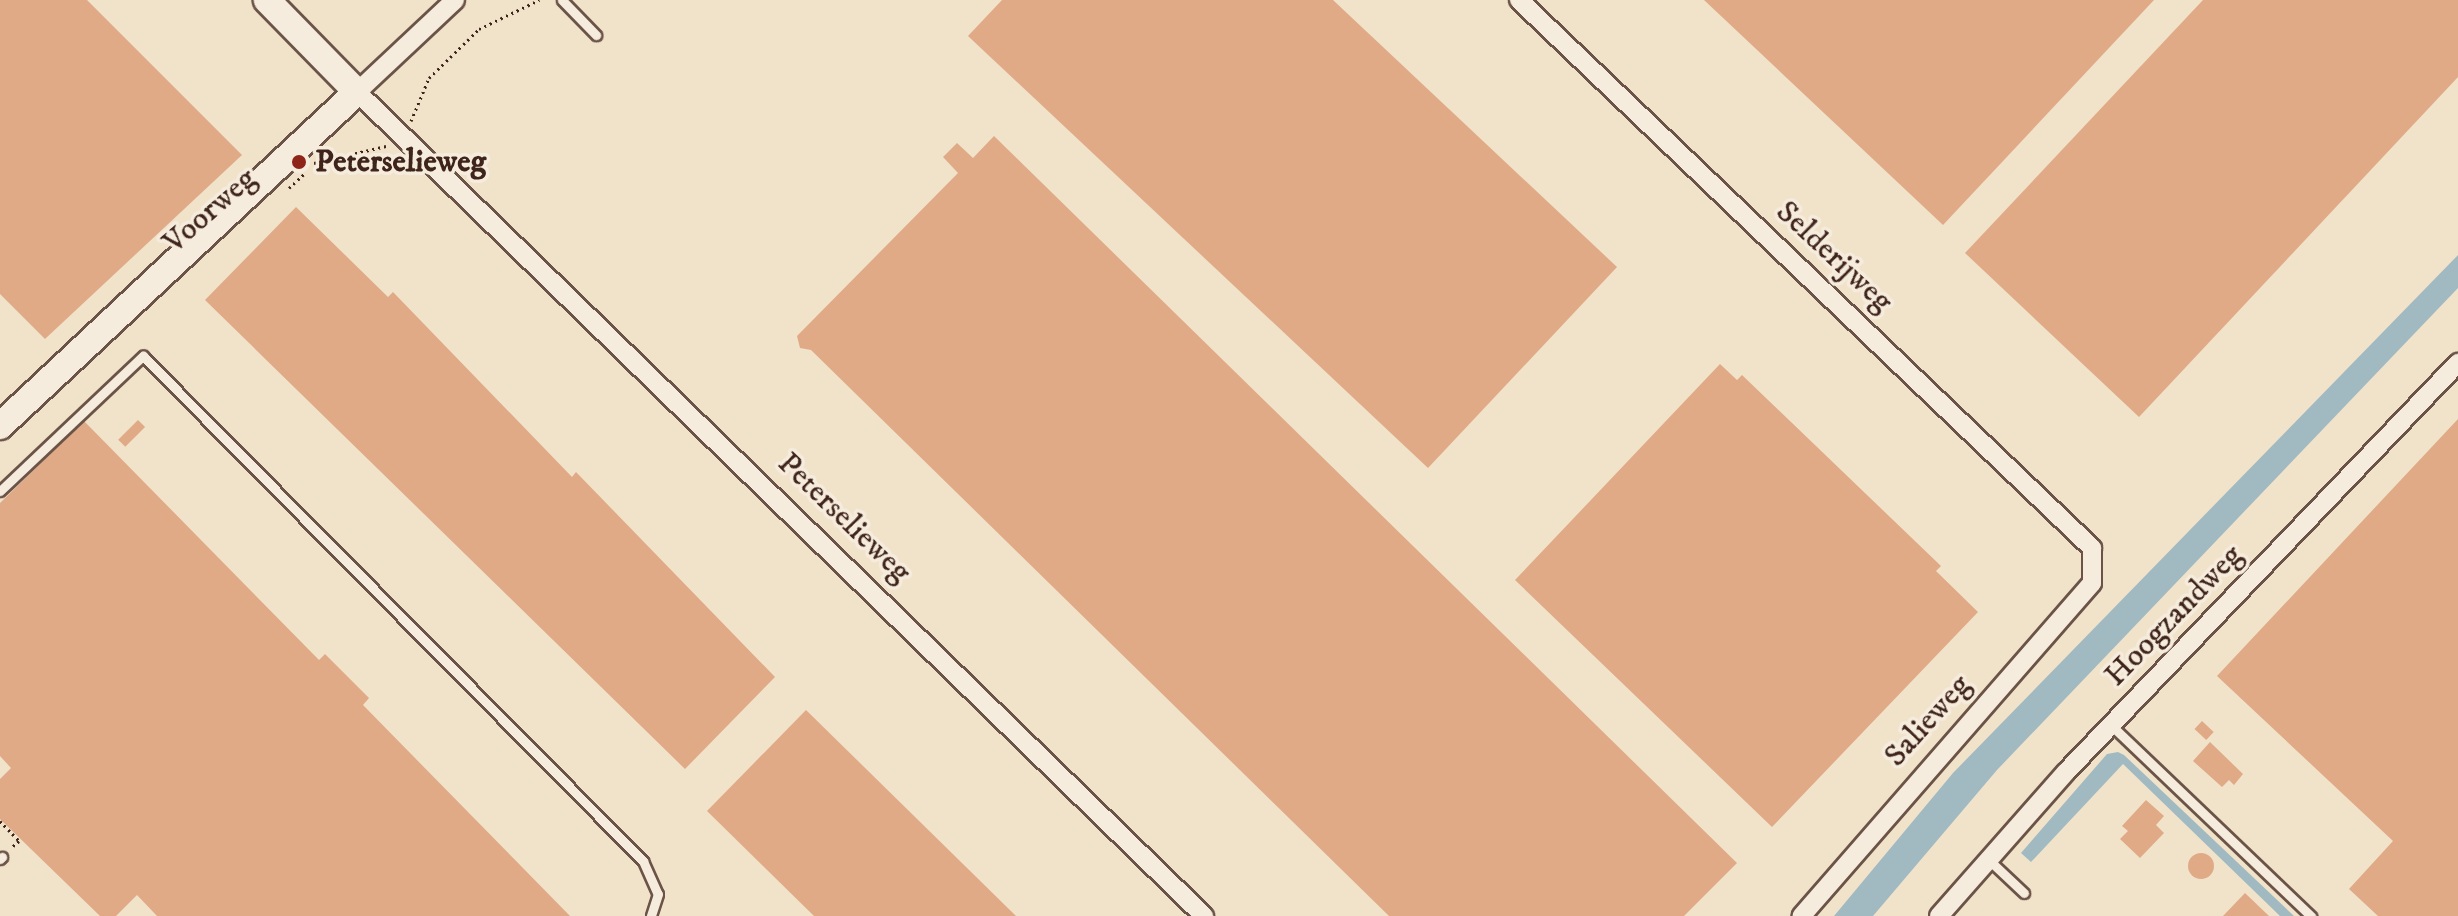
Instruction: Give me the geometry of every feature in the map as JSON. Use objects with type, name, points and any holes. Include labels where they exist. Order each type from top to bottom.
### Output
[{"type":"street","name":"Peterselieweg","points":[[267,0],[357,92],[1204,916]]},
{"type":"street","name":"Voorweg","points":[[0,426],[455,0]]},
{"type":"street","name":"Selderijweg","points":[[1519,0],[2082,533],[2095,566]]},
{"type":"street","name":"Hoogzandweg","points":[[1939,916],[2111,725],[2458,363]]},
{"type":"street","name":"Salieweg","points":[[1801,916],[2092,583],[2095,566]]},
{"type":"lane","points":[[562,0],[596,35]]},
{"type":"lane","points":[[0,491],[143,356],[643,861],[658,894],[651,916]]},
{"type":"lane","points":[[2111,725],[2311,916]]},
{"type":"lane","points":[[1989,860],[2024,893]]},
{"type":"path","name":"Voorweg","points":[[284,192],[331,154],[369,156],[400,134],[418,113],[429,78],[479,29],[539,0]]},
{"type":"path","points":[[0,821],[19,841],[1,858]]},
{"type":"water","points":[[2458,255],[2458,288],[1997,770],[1873,916],[1834,916],[1953,773]]},
{"type":"water","points":[[2118,752],[2294,916],[2280,916],[2123,764],[2031,862],[2021,853],[2107,754]]},
{"type":"building","points":[[0,0],[87,0],[242,155],[45,339],[0,294]]},
{"type":"building","points":[[1002,0],[1333,0],[1617,267],[1428,468],[968,36]]},
{"type":"building","points":[[1704,0],[2154,0],[1943,225]]},
{"type":"building","points":[[2203,0],[2458,0],[2458,77],[2139,417],[1965,253]]},
{"type":"building","points":[[994,136],[1737,863],[1684,916],[1389,916],[811,350],[800,348],[797,336],[958,173],[943,157],[957,143],[973,158]]},
{"type":"building","points":[[296,207],[388,297],[393,292],[572,477],[576,472],[775,677],[685,769],[205,300]]},
{"type":"building","points":[[1720,364],[1737,380],[1742,375],[1941,566],[1936,571],[1978,612],[1772,827],[1515,580]]},
{"type":"building","points":[[2458,419],[2458,916],[2378,916],[2349,889],[2393,841],[2217,676]]},
{"type":"building","points":[[138,420],[145,427],[125,447],[118,440]]},
{"type":"building","points":[[84,421],[319,660],[325,654],[369,698],[363,705],[570,916],[157,916],[137,895],[116,916],[100,916],[0,819],[0,779],[11,768],[0,756],[0,503]]},
{"type":"building","points":[[806,710],[1016,916],[814,916],[707,811]]},
{"type":"building","points":[[2202,721],[2214,732],[2206,740],[2194,729]]},
{"type":"building","points":[[2210,742],[2243,774],[2234,785],[2229,780],[2222,787],[2193,761]]},
{"type":"building","points":[[2146,800],[2164,816],[2156,825],[2164,833],[2140,858],[2120,839],[2128,831],[2122,826]]},
{"type":"building","points":[[2201,853],[2210,857],[2214,866],[2210,875],[2201,879],[2192,875],[2188,866],[2192,857]]},
{"type":"building","points":[[2245,893],[2269,916],[2223,916]]},
{"type":"place","name":"Peterselieweg","points":[[299,162]]}]
